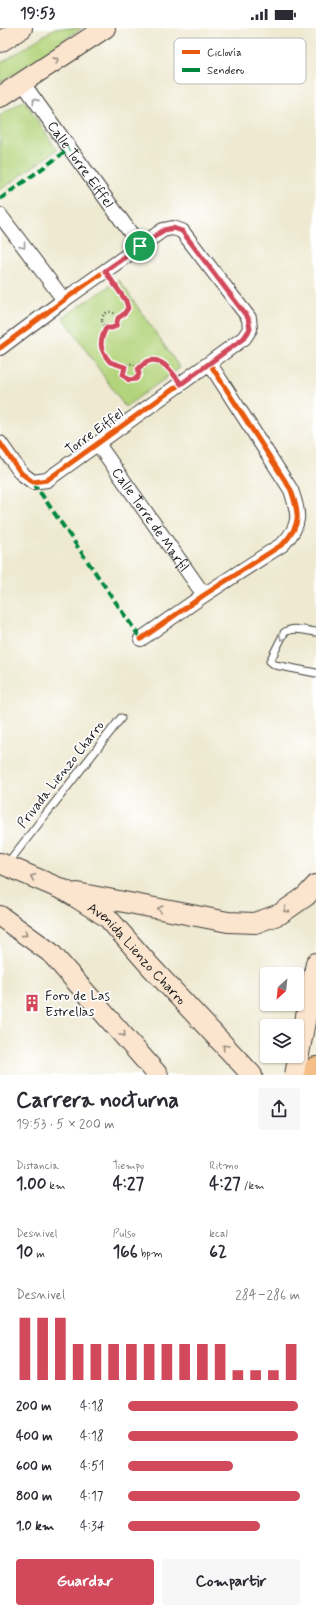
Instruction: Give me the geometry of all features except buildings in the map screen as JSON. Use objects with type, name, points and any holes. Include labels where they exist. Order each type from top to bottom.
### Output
[{"type":"main road","points":[[315,1075],[316,1068]]},
{"type":"street","points":[[0,42],[22,28]]},
{"type":"street","points":[[0,97],[105,28]]},
{"type":"street","name":"Calle Torre Eiffel","points":[[22,82],[140,246]]},
{"type":"street","points":[[0,215],[64,300]]},
{"type":"street","name":"Torre Eiffel","points":[[0,348],[140,246],[164,230],[173,228],[182,231],[248,318],[250,329],[244,338],[210,364],[47,480],[33,482],[21,473],[0,442]]},
{"type":"street","points":[[140,638],[282,544],[292,534],[297,520],[297,508],[290,490],[210,364]]},
{"type":"street","name":"Calle Torre de Marfil","points":[[98,444],[204,595]]},
{"type":"street","name":"Avenida Lienzo Charro","points":[[3,864],[66,891],[107,917],[151,967],[252,1075]]},
{"type":"street","points":[[66,891],[228,922],[255,923],[280,914],[306,896],[316,885]]},
{"type":"street","points":[[0,916],[51,953],[155,1074]]},
{"type":"street","points":[[295,1075],[312,1012],[316,963]]},
{"type":"lane","points":[[316,632],[292,629],[287,630],[284,632],[270,661],[274,665],[316,673]]},
{"type":"lane","name":"Privada Lienzo Charro","points":[[3,864],[121,718]]},
{"type":"path","points":[[105,271],[126,301],[128,308],[124,314],[118,318],[118,323],[114,327],[106,328]]},
{"type":"path","points":[[106,328],[102,321],[105,314],[112,313],[118,318]]},
{"type":"path","points":[[106,328],[101,339],[101,348],[105,357],[110,362],[125,367],[132,364],[138,369],[139,374],[136,379],[129,380],[123,375],[125,367]]},
{"type":"path","points":[[138,369],[149,361],[157,361],[166,366],[181,384]]},
{"type":"green space","points":[[55,28],[82,28],[0,83],[0,64]]},
{"type":"green space","points":[[24,100],[57,150],[0,190],[0,115]]},
{"type":"green space","points":[[119,280],[180,368],[125,407],[63,317]]},
{"type":"marked path","points":[[0,199],[69,149]]},
{"type":"marked path","points":[[33,482],[141,639]]},
{"type":"cycle path","points":[[0,348],[64,300],[163,230],[173,228],[182,231],[249,318],[250,329],[244,338],[47,480],[33,482],[21,473],[0,443]]},
{"type":"cycle path","points":[[141,639],[204,595],[283,544],[289,537],[296,524],[297,512],[291,490],[210,364]]},
{"type":"place","name":"Foro de Las Estrellas","points":[[32,1003]]},
{"type":"route","points":[[173,228],[182,231],[248,318],[250,329],[244,338],[181,384],[166,366],[157,361],[149,361],[138,369],[139,374],[136,379],[126,379],[123,375],[125,367],[118,366],[110,362],[105,357],[101,348],[101,339],[106,328],[116,326],[118,323],[118,318],[124,314],[128,308],[126,301],[105,271],[140,246],[164,230],[173,228]]}]
